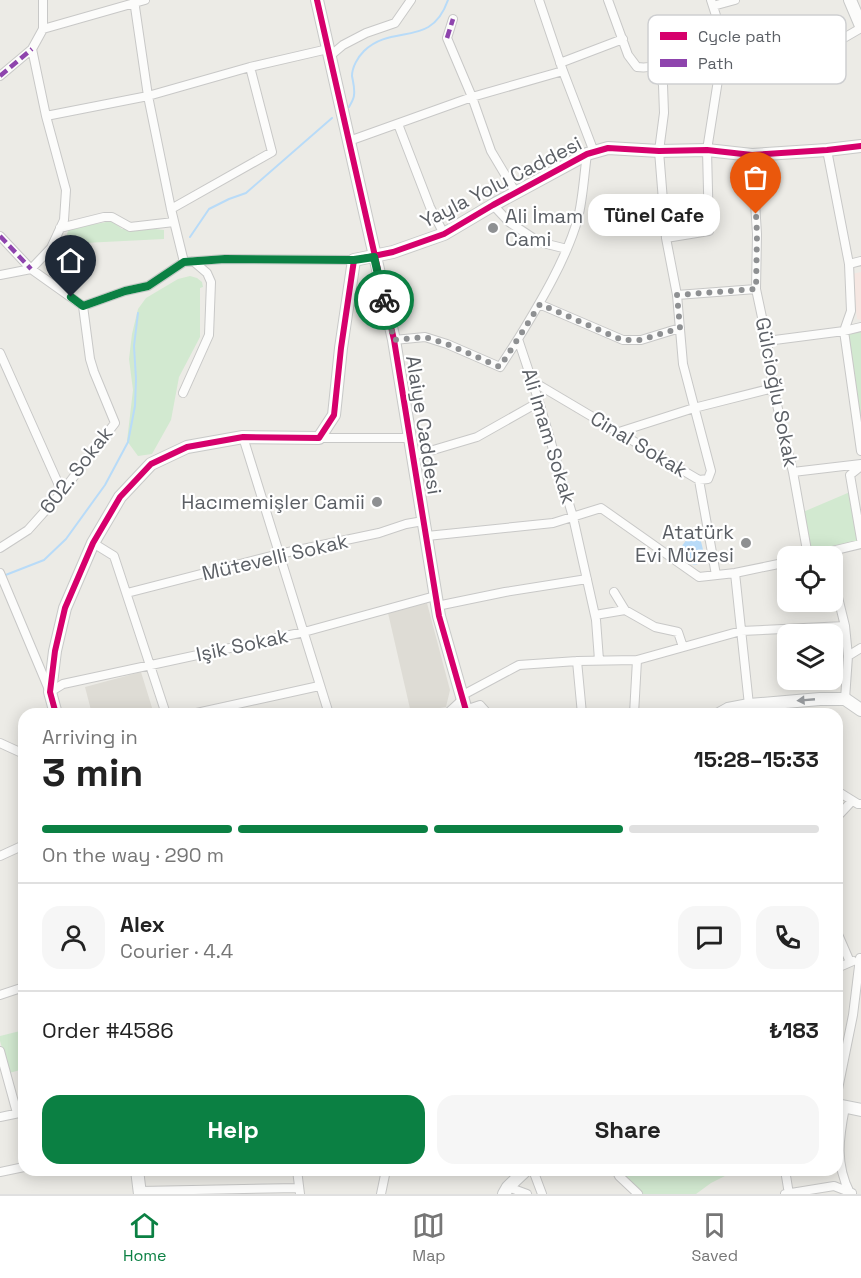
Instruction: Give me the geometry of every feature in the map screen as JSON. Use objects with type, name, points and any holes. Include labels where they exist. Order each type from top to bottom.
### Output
[{"type":"street","points":[[0,76],[32,49],[43,29],[43,0]]},
{"type":"street","points":[[43,29],[134,1],[145,0]]},
{"type":"street","points":[[46,116],[148,96],[250,67],[329,53],[358,37],[395,23],[411,0]]},
{"type":"street","points":[[394,340],[425,337],[500,367],[540,304],[567,249],[578,218],[591,153],[539,0]]},
{"type":"street","points":[[608,0],[628,55],[637,67],[648,68]]},
{"type":"street","points":[[712,3],[735,0]]},
{"type":"street","points":[[846,36],[861,27],[850,0]]},
{"type":"street","points":[[134,1],[148,96],[174,222],[188,261],[207,273],[212,282],[209,335],[183,393]]},
{"type":"street","name":"Alaiye Caddesi","points":[[320,4],[394,340],[436,601],[464,705]]},
{"type":"street","points":[[453,19],[447,38],[472,97],[491,151],[516,193]]},
{"type":"street","points":[[349,141],[562,67],[623,39]]},
{"type":"street","points":[[0,275],[31,269],[51,248],[64,220],[66,190],[46,116],[32,49]]},
{"type":"street","points":[[171,209],[272,152],[250,67]]},
{"type":"street","name":"Cinal Sokak","points":[[532,381],[699,480],[708,480],[711,471],[683,364],[677,295],[666,238],[659,151],[664,113],[663,84]]},
{"type":"street","points":[[666,238],[709,231],[707,150],[717,84]]},
{"type":"street","points":[[398,124],[430,207],[444,234]]},
{"type":"street","name":"Yayla Yolu Caddesi","points":[[354,260],[393,252],[444,234],[591,153],[608,148],[659,151],[707,150],[752,155],[861,146]]},
{"type":"street","points":[[826,150],[849,264],[851,311],[844,331],[861,451]]},
{"type":"street","name":"Gülcioğlu Sokak","points":[[752,155],[757,234],[756,289],[767,341],[773,388],[808,546]]},
{"type":"street","points":[[493,205],[509,222],[539,242],[567,249]]},
{"type":"street","points":[[60,228],[104,218],[112,218],[130,227],[174,222]]},
{"type":"street","points":[[0,236],[31,269],[83,306],[125,291],[148,286],[188,261],[354,260],[334,415],[319,438]]},
{"type":"street","points":[[849,264],[861,261]]},
{"type":"street","points":[[677,295],[756,289]]},
{"type":"street","points":[[540,304],[622,340],[641,340],[680,328]]},
{"type":"street","name":"602. Sokak","points":[[0,548],[28,530],[62,492],[115,423],[90,359],[83,306]]},
{"type":"street","points":[[767,341],[861,327]]},
{"type":"street","name":"Ali Imam Sokak","points":[[518,339],[573,517],[595,615],[599,660]]},
{"type":"street","points":[[0,353],[62,492]]},
{"type":"street","points":[[619,432],[694,408],[773,388]]},
{"type":"street","points":[[413,456],[477,437],[539,402]]},
{"type":"street","points":[[243,437],[327,708]]},
{"type":"street","points":[[50,692],[55,651],[65,608],[93,543],[120,497],[152,464],[187,447],[243,437],[410,438]]},
{"type":"street","points":[[793,472],[861,465]]},
{"type":"street","points":[[861,465],[850,475],[861,539]]},
{"type":"street","points":[[699,480],[716,575]]},
{"type":"street","points":[[427,536],[553,524],[601,508],[699,577],[735,573],[777,564]]},
{"type":"street","name":"Mütevelli Sokak","points":[[127,594],[279,554],[379,533],[423,521]]},
{"type":"street","points":[[93,543],[114,556],[164,708]]},
{"type":"street","points":[[843,549],[861,544]]},
{"type":"street","points":[[0,573],[50,692],[54,708]]},
{"type":"street","points":[[735,573],[748,705]]},
{"type":"street","name":"Işik Sokak","points":[[50,692],[63,684],[436,601],[587,579]]},
{"type":"street","points":[[614,592],[625,610],[655,627],[678,632],[683,647]]},
{"type":"street","points":[[595,615],[625,610]]},
{"type":"street","points":[[842,612],[848,656],[845,699]]},
{"type":"street","points":[[464,705],[519,665],[637,660],[741,631],[845,626]]},
{"type":"street","points":[[848,656],[861,648]]},
{"type":"street","points":[[34,655],[55,661]]},
{"type":"street","points":[[634,708],[637,660]]},
{"type":"street","points":[[577,661],[581,708]]},
{"type":"street","points":[[219,708],[319,686]]},
{"type":"street","points":[[733,708],[820,699],[845,699],[861,710]]},
{"type":"street","points":[[464,705],[480,705],[483,708]]},
{"type":"street","points":[[0,743],[18,751]]},
{"type":"street","points":[[843,794],[857,802],[843,812]]},
{"type":"street","points":[[0,856],[18,848]]},
{"type":"street","points":[[843,946],[850,962]]},
{"type":"street","points":[[843,965],[861,958],[857,1016],[843,1071]]},
{"type":"street","points":[[0,995],[18,989]]},
{"type":"street","points":[[0,1051],[18,1104]]},
{"type":"street","points":[[843,1106],[861,1110]]},
{"type":"street","points":[[0,1117],[18,1114]]},
{"type":"street","points":[[0,1172],[18,1168]]},
{"type":"street","points":[[138,1176],[140,1193],[299,1191],[298,1176]]},
{"type":"street","points":[[381,1194],[385,1176]]},
{"type":"street","points":[[506,1190],[519,1176]]},
{"type":"street","points":[[535,1176],[542,1194]]},
{"type":"street","points":[[619,1176],[638,1194]]},
{"type":"street","points":[[786,1176],[788,1194],[834,1186],[852,1193]]},
{"type":"street","points":[[843,1176],[852,1193]]},
{"type":"street","points":[[506,1190],[527,1194]]},
{"type":"shaded area","points":[[861,272],[861,320],[857,319],[852,274]]},
{"type":"shaded area","points":[[427,603],[450,690],[446,707],[410,708],[388,613]]},
{"type":"shaded area","points":[[141,672],[152,708],[90,708],[85,687]]},
{"type":"green space","points":[[112,221],[122,229],[164,230],[164,239],[64,244],[68,231],[73,228]]},
{"type":"green space","points":[[190,276],[202,282],[203,287],[200,288],[200,337],[179,377],[171,420],[152,454],[138,456],[127,441],[133,390],[129,359],[138,309],[146,298],[178,279]]},
{"type":"green space","points":[[861,330],[861,431],[847,334]]},
{"type":"green space","points":[[850,492],[859,543],[843,547],[809,546],[803,512]]},
{"type":"green space","points":[[18,1032],[18,1071],[9,1073],[0,1036]]},
{"type":"green space","points":[[624,1176],[725,1176],[696,1194],[643,1194]]},
{"type":"water","points":[[697,525],[706,562],[694,565],[677,553]]},
{"type":"waterway","points":[[349,107],[354,97],[353,69],[364,51],[387,38],[422,30],[432,25],[441,15],[448,0]]},
{"type":"waterway","points":[[190,237],[209,209],[246,193],[332,118]]},
{"type":"waterway","points":[[3,576],[44,560],[66,539],[105,485],[128,442],[135,406],[134,346],[138,313]]},
{"type":"marked path","points":[[447,38],[453,19]]},
{"type":"marked path","points":[[0,76],[32,49]]},
{"type":"marked path","points":[[0,236],[31,269]]},
{"type":"cycle path","points":[[317,0],[394,340],[439,616],[465,708]]},
{"type":"cycle path","points":[[54,708],[50,692],[55,651],[65,608],[93,543],[120,497],[151,464],[187,447],[243,437],[319,438],[334,415],[354,260],[393,252],[444,234],[587,154],[608,148],[659,151],[707,150],[752,155],[861,146]]},
{"type":"way so far","points":[[384,300],[394,340],[425,337],[500,367],[540,304],[622,340],[641,340],[680,328],[677,295],[756,289],[756,214]]},
{"type":"place","name":"Tünel Cafe","points":[[756,214]]},
{"type":"place","name":"Ali İmam Cami","points":[[493,228]]},
{"type":"place","name":"Hacımemişler Camii","points":[[377,502]]},
{"type":"place","name":"Atatürk Evi Müzesi","points":[[746,543]]},
{"type":"route","points":[[71,297],[83,306],[125,291],[148,286],[184,262],[225,259],[354,260],[374,257],[384,300]]}]
